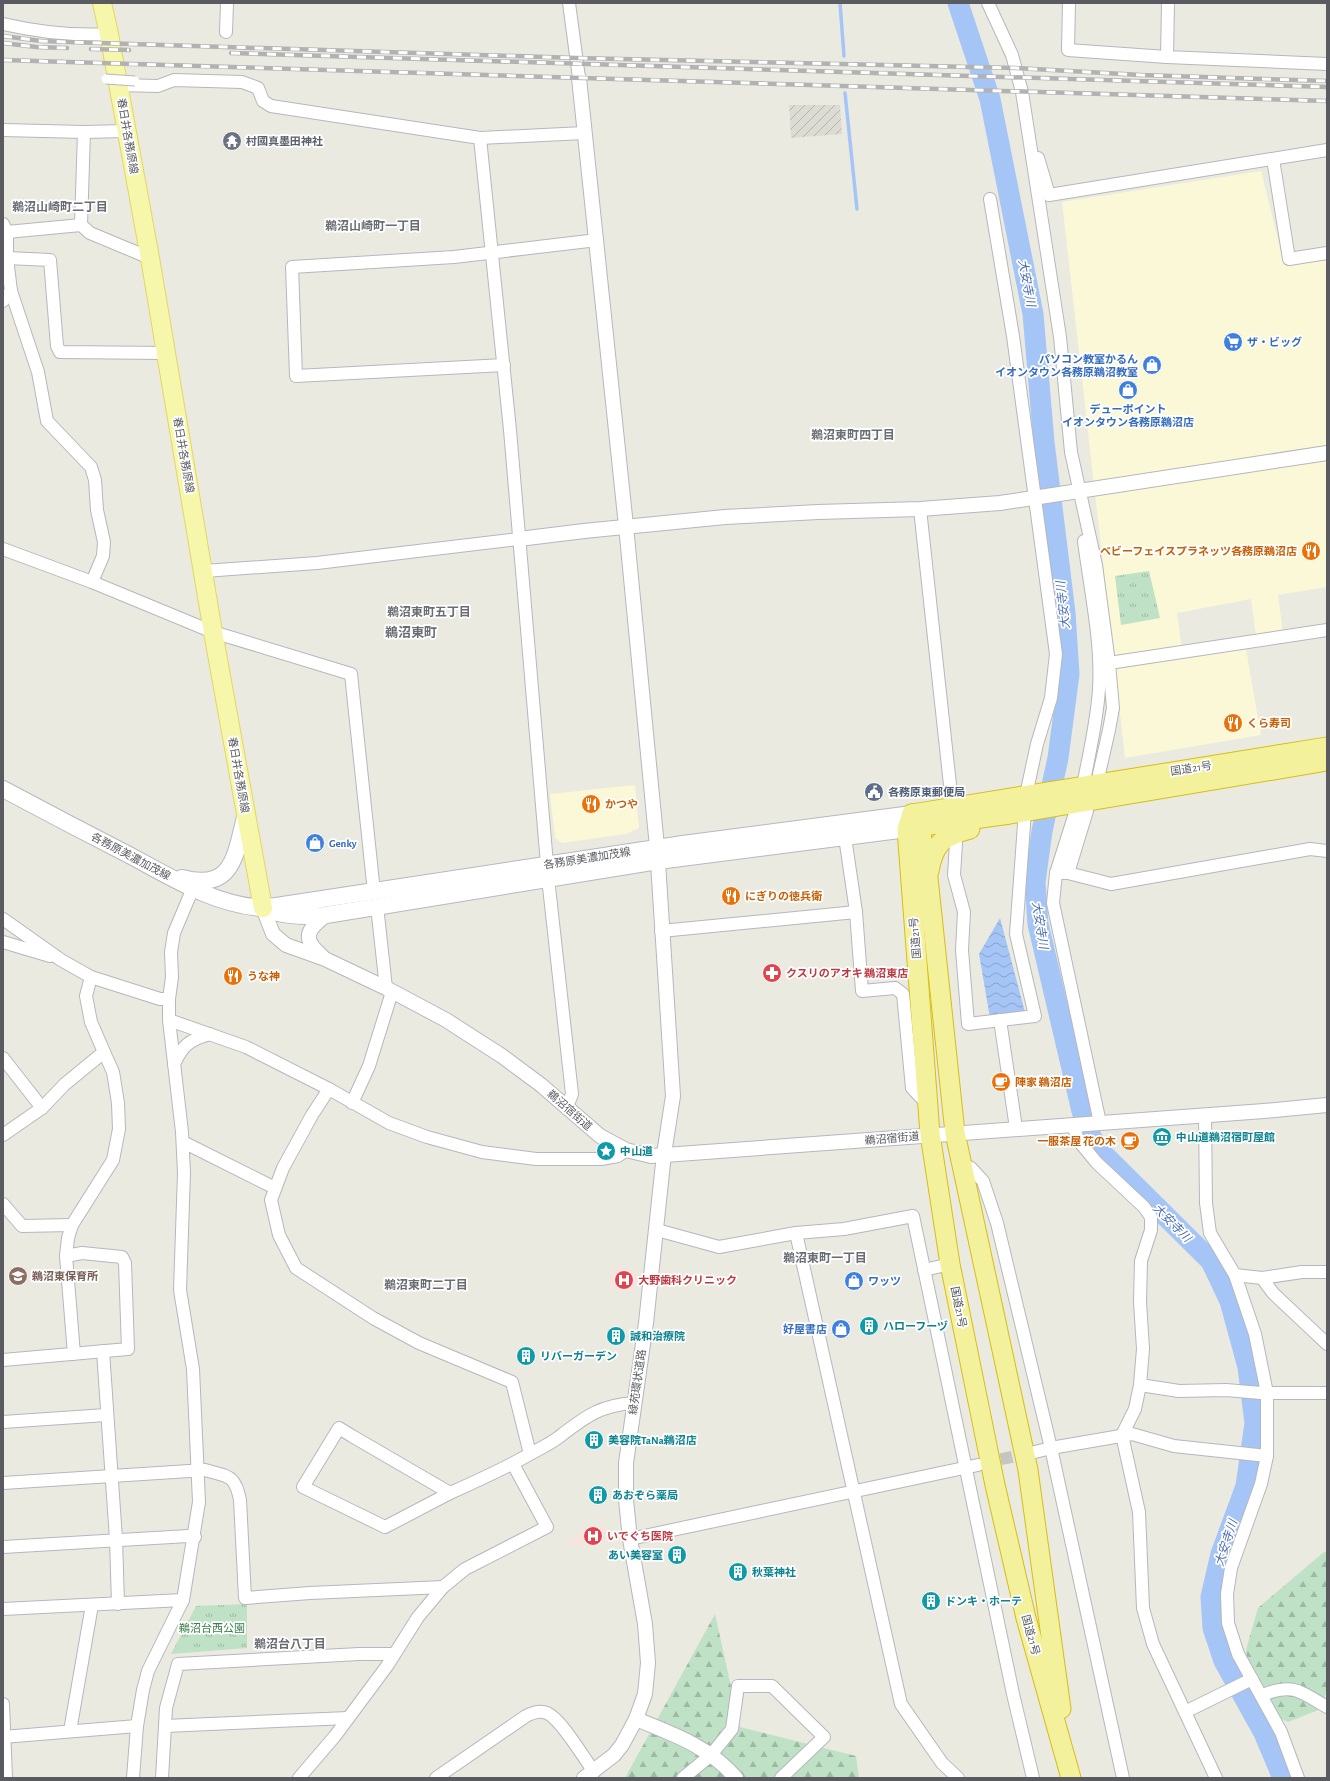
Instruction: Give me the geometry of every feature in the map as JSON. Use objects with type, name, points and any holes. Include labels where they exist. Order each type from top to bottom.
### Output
[{"type":"highway","name":"国道21号","points":[[1078,798],[1327,747]]},
{"type":"highway","name":"国道21号","points":[[913,823],[1026,805],[1327,762]]},
{"type":"highway","points":[[928,878],[935,850],[942,839],[952,834],[998,822],[1026,805]]},
{"type":"highway","name":"国道21号","points":[[913,823],[928,878],[955,1133],[1028,1470],[1071,1777]]},
{"type":"highway","name":"国道21号","points":[[913,823],[930,1134],[950,1264],[996,1492],[1028,1626],[1071,1777]]},
{"type":"main road","name":"春日井各務原線","points":[[102,3],[120,82],[126,131],[150,258],[204,571],[213,632],[263,908]]},
{"type":"main road","name":"各務原美濃加茂線","points":[[3,790],[193,888],[232,903],[263,908],[284,915],[307,917],[326,915],[375,899]]},
{"type":"main road","points":[[161,872],[194,881],[207,880],[224,875],[230,867],[236,854],[246,814]]},
{"type":"main road","name":"各務原美濃加茂線","points":[[657,854],[845,837],[913,823]]},
{"type":"main road","name":"各務原美濃加茂線","points":[[263,908],[375,899],[657,854],[913,823]]},
{"type":"street","points":[[226,32],[227,3]]},
{"type":"street","points":[[569,3],[579,78]]},
{"type":"street","points":[[988,3],[1016,68],[1022,92],[1060,337],[1071,452],[1077,492],[1085,514],[1096,565],[1109,663],[1112,708],[1109,730],[1099,774]]},
{"type":"street","points":[[1069,3],[1068,50],[1167,57],[1327,64]]},
{"type":"street","points":[[1167,57],[1168,3]]},
{"type":"street","points":[[3,24],[25,29],[64,33],[109,34]]},
{"type":"street","name":"緑苑環状道路","points":[[579,78],[626,526],[657,854],[673,1096],[664,1154],[657,1230],[626,1462],[626,1500],[630,1539],[645,1624],[648,1663],[645,1694],[636,1719],[622,1745],[589,1775]]},
{"type":"street","points":[[120,82],[158,86],[174,80],[242,82],[258,88],[263,101],[272,106],[480,138],[584,133]]},
{"type":"street","points":[[3,130],[84,132],[126,131]]},
{"type":"street","points":[[81,225],[84,132]]},
{"type":"street","points":[[480,138],[504,365],[547,871],[572,1094],[567,1107]]},
{"type":"street","points":[[1029,144],[1037,154],[1049,195],[1327,150]]},
{"type":"street","points":[[1273,159],[1289,259],[1327,253]]},
{"type":"street","points":[[956,843],[954,875],[964,912],[962,950],[968,1024],[1035,1016],[1016,934],[1026,805],[1037,744],[1051,698],[1056,654],[1037,497],[1013,336],[990,199]]},
{"type":"street","points":[[92,582],[103,556],[104,542],[97,510],[95,480],[92,467],[48,422],[38,372],[11,291],[5,228],[81,225],[90,233],[150,258]]},
{"type":"street","points":[[504,365],[296,376],[292,267],[454,257],[597,240]]},
{"type":"street","points":[[7,258],[50,260],[57,346],[60,352],[166,353]]},
{"type":"street","points":[[3,301],[11,291]]},
{"type":"street","points":[[204,571],[317,563],[626,526],[750,515],[920,509],[992,504],[1327,453]]},
{"type":"street","points":[[920,509],[951,794]]},
{"type":"street","points":[[1085,514],[1082,526],[1099,654],[1100,688],[1096,726],[1078,798],[1062,873],[1053,903],[1097,1124]]},
{"type":"street","points":[[3,549],[92,582],[213,632],[351,674],[375,899],[389,990],[368,1066],[352,1103]]},
{"type":"street","points":[[1109,663],[1327,630]]},
{"type":"street","points":[[845,837],[856,912],[862,991],[895,988],[904,994],[912,1088],[928,1105]]},
{"type":"street","points":[[1062,873],[1110,884],[1310,850],[1327,851]]},
{"type":"street","points":[[133,1778],[137,1726],[148,1671],[183,1600],[199,1502],[199,1470],[193,1369],[180,1290],[184,1173],[183,1142],[169,1020],[169,999],[172,977],[171,952],[174,934],[193,888]]},
{"type":"street","name":"鵜沼宿街道","points":[[263,908],[276,937],[286,945],[325,958],[446,1020],[502,1056],[567,1107],[600,1136],[626,1150],[651,1156],[930,1134],[1097,1124],[1264,1111],[1327,1104]]},
{"type":"street","points":[[661,931],[856,912]]},
{"type":"street","points":[[325,958],[310,946],[308,941],[313,926],[326,915]]},
{"type":"street","points":[[3,919],[61,960],[91,977],[160,999],[169,999]]},
{"type":"street","points":[[17,946],[20,932]]},
{"type":"street","points":[[3,942],[61,960]]},
{"type":"street","points":[[74,1354],[66,1256],[68,1238],[72,1225],[113,1160],[119,1129],[118,1102],[113,1072],[91,1022],[86,996],[91,977]]},
{"type":"street","points":[[169,1020],[246,1047],[329,1089],[389,1124],[427,1137],[482,1152],[536,1159],[601,1159],[618,1156],[626,1150]]},
{"type":"street","points":[[1000,1020],[1016,1128]]},
{"type":"street","points":[[174,1065],[182,1048],[194,1039],[210,1034]]},
{"type":"street","points":[[3,1135],[42,1108],[65,1084],[104,1052]]},
{"type":"street","points":[[3,1058],[42,1108]]},
{"type":"street","points":[[329,1089],[312,1115],[275,1188],[271,1200],[278,1229],[286,1251],[296,1268],[373,1318],[419,1343],[512,1382],[530,1454]]},
{"type":"street","points":[[1205,1115],[1206,1203],[1210,1233],[1235,1275],[1255,1334],[1264,1393],[1264,1456],[1261,1484],[1231,1568],[1227,1594],[1228,1623],[1249,1681],[1262,1695],[1281,1732],[1298,1778]]},
{"type":"street","points":[[1075,1125],[1078,1140],[1097,1163],[1144,1207],[1152,1217],[1151,1230],[1141,1261],[1140,1302],[1143,1349],[1140,1385],[1135,1409],[1122,1435],[1139,1512],[1143,1608],[1153,1644],[1216,1778]]},
{"type":"street","points":[[183,1142],[275,1188]]},
{"type":"street","points":[[962,1164],[971,1168],[983,1181],[997,1223],[1051,1448],[1123,1778]]},
{"type":"street","points":[[3,1204],[22,1226],[72,1225]]},
{"type":"street","points":[[657,1230],[719,1247],[796,1233],[844,1229],[913,1216],[1011,1686],[1033,1778]]},
{"type":"street","points":[[796,1233],[855,1491],[901,1704],[942,1763],[958,1778]]},
{"type":"street","points":[[3,1360],[128,1349],[125,1263],[122,1257],[82,1253],[66,1256]]},
{"type":"street","points":[[924,1270],[950,1264]]},
{"type":"street","points":[[1235,1275],[1262,1278],[1302,1272],[1327,1272]]},
{"type":"street","points":[[1262,1278],[1273,1293],[1327,1344]]},
{"type":"street","points":[[103,1351],[106,1415],[116,1539],[118,1604]]},
{"type":"street","points":[[1140,1385],[1178,1391],[1242,1390],[1264,1393],[1327,1393]]},
{"type":"street","points":[[450,1493],[339,1428],[303,1486],[385,1527],[450,1493],[513,1464],[558,1438],[573,1425],[592,1413],[616,1404],[634,1403]]},
{"type":"street","points":[[3,1422],[106,1415]]},
{"type":"street","points":[[1031,1453],[1051,1448],[1132,1434],[1174,1446],[1264,1456]]},
{"type":"street","points":[[299,1778],[348,1718],[387,1666],[393,1654],[418,1617],[443,1587],[465,1569],[547,1527],[513,1464]]},
{"type":"street","points":[[630,1539],[978,1465]]},
{"type":"street","points":[[3,1483],[205,1470],[229,1477],[237,1484],[240,1500],[245,1598],[310,1593],[443,1587]]},
{"type":"street","points":[[3,1547],[116,1539],[194,1537]]},
{"type":"street","points":[[3,1609],[183,1600]]},
{"type":"street","points":[[70,1731],[92,1605]]},
{"type":"street","points":[[162,1778],[166,1708],[178,1664],[359,1654],[393,1654]]},
{"type":"street","points":[[1185,1712],[1249,1681]]},
{"type":"street","points":[[683,1778],[711,1755],[732,1729],[738,1686],[772,1686],[824,1737],[781,1778]]},
{"type":"street","points":[[1262,1695],[1276,1690],[1294,1689],[1327,1707]]},
{"type":"street","points":[[3,1704],[6,1778]]},
{"type":"street","points":[[436,1778],[526,1716],[537,1712],[546,1712],[557,1719],[589,1775]]},
{"type":"street","points":[[165,1726],[348,1718]]},
{"type":"street","points":[[636,1719],[691,1741],[727,1767],[736,1778]]},
{"type":"street","points":[[4,1737],[137,1726]]},
{"type":"shaded area","points":[[789,105],[840,105],[842,134],[791,138]]},
{"type":"shaded area","points":[[1261,171],[1284,264],[1327,258],[1327,587],[1278,595],[1283,633],[1256,636],[1251,599],[1177,613],[1183,657],[1246,649],[1261,735],[1125,758],[1062,202]]},
{"type":"shaded area","points":[[635,785],[639,828],[626,834],[562,843],[555,838],[550,794]]},
{"type":"shaded area","name":"大野歯科クリニック","points":[[613,1267],[637,1270],[634,1291],[611,1289]]},
{"type":"shaded area","name":"いでぐち医院","points":[[608,1527],[610,1540],[569,1545],[569,1540],[578,1538],[577,1534],[581,1533],[581,1528]]},
{"type":"green space","points":[[1149,571],[1160,618],[1121,625],[1115,576]]},
{"type":"green space","points":[[1324,1552],[1327,1552],[1327,1689],[1321,1709],[1288,1722],[1254,1706],[1246,1650],[1258,1608]]},
{"type":"green space","name":"鵜沼台西公園","points":[[247,1604],[247,1648],[171,1654],[196,1606]]},
{"type":"green space","points":[[715,1614],[740,1727],[856,1756],[859,1778],[625,1778]]},
{"type":"water","points":[[1000,918],[1025,1012],[990,1018],[979,954]]},
{"type":"waterway","points":[[840,3],[844,56]]},
{"type":"waterway","name":"大安寺川","points":[[958,3],[990,99],[1033,314],[1044,442],[1065,613],[1069,674],[1058,758],[1042,831],[1035,882],[1038,924],[1082,1111],[1091,1137],[1102,1153],[1211,1261],[1230,1301],[1248,1367],[1255,1423],[1246,1486],[1221,1554],[1211,1597],[1213,1628],[1224,1661],[1264,1733],[1283,1778]]},
{"type":"waterway","points":[[845,93],[857,209]]},
{"type":"tunnel","points":[[983,1463],[1030,1453]]},
{"type":"railway","points":[[3,36],[41,41],[68,42],[576,58],[1016,68],[1141,75],[1327,81]]},
{"type":"railway","points":[[3,43],[36,47],[67,48]]},
{"type":"railway","points":[[91,49],[129,50]]},
{"type":"railway","points":[[231,53],[1327,87]]},
{"type":"railway","points":[[3,60],[1327,101]]},
{"type":"place","name":"村國真墨田神社","points":[[232,141]]},
{"type":"place","name":"ザ・ビッグ","points":[[1233,342]]},
{"type":"place","name":"パソコン教室かるん イオンタウン各務原鵜沼教室","points":[[1152,365]]},
{"type":"place","name":"デューポイント イオンタウン各務原鵜沼店","points":[[1128,390]]},
{"type":"place","name":"ベビーフェイスプラネッツ各務原鵜沼店","points":[[1311,551]]},
{"type":"place","name":"くら寿司","points":[[1233,723]]},
{"type":"place","name":"各務原東郵便局","points":[[874,792]]},
{"type":"place","name":"かつや","points":[[591,804]]},
{"type":"place","name":"Genky","points":[[315,843]]},
{"type":"place","name":"にぎりの徳兵衛","points":[[731,896]]},
{"type":"place","name":"クスリのアオキ 鵜沼東店","points":[[772,973]]},
{"type":"place","name":"うな神","points":[[233,976]]},
{"type":"place","name":"陣家 鵜沼店","points":[[1001,1082]]},
{"type":"place","name":"中山道鵜沼宿町屋館","points":[[1162,1137]]},
{"type":"place","name":"一服茶屋 花の木","points":[[1130,1141]]},
{"type":"place","name":"中山道","points":[[606,1151]]},
{"type":"place","name":"鵜沼東保育所","points":[[18,1276]]},
{"type":"place","name":"大野歯科クリニック","points":[[624,1280]]},
{"type":"place","name":"ワッツ","points":[[854,1281]]},
{"type":"place","name":"ハローフーヅ","points":[[869,1326]]},
{"type":"place","name":"好屋書店","points":[[841,1329]]},
{"type":"place","name":"誠和治療院","points":[[616,1336]]},
{"type":"place","name":"リバーガーデン","points":[[526,1356]]},
{"type":"place","name":"美容院TaNa鵜沼店","points":[[594,1440]]},
{"type":"place","name":"あおぞら薬局","points":[[598,1495]]},
{"type":"place","name":"いでぐち医院","points":[[593,1536]]},
{"type":"place","name":"あい美容室","points":[[677,1555]]},
{"type":"place","name":"秋葉神社","points":[[738,1572]]},
{"type":"place","name":"ドンキ・ホーテ","points":[[931,1601]]},
{"type":"district","name":"鵜沼山崎町二丁目","points":[[60,207]]},
{"type":"district","name":"鵜沼山崎町一丁目","points":[[373,226]]},
{"type":"district","name":"鵜沼東町四丁目","points":[[853,435]]},
{"type":"district","name":"鵜沼東町五丁目","points":[[429,612]]},
{"type":"district","name":"鵜沼東町","points":[[411,632]]},
{"type":"district","name":"鵜沼東町一丁目","points":[[825,1258]]},
{"type":"district","name":"鵜沼東町二丁目","points":[[426,1285]]},
{"type":"district","name":"鵜沼台八丁目","points":[[290,1644]]}]
